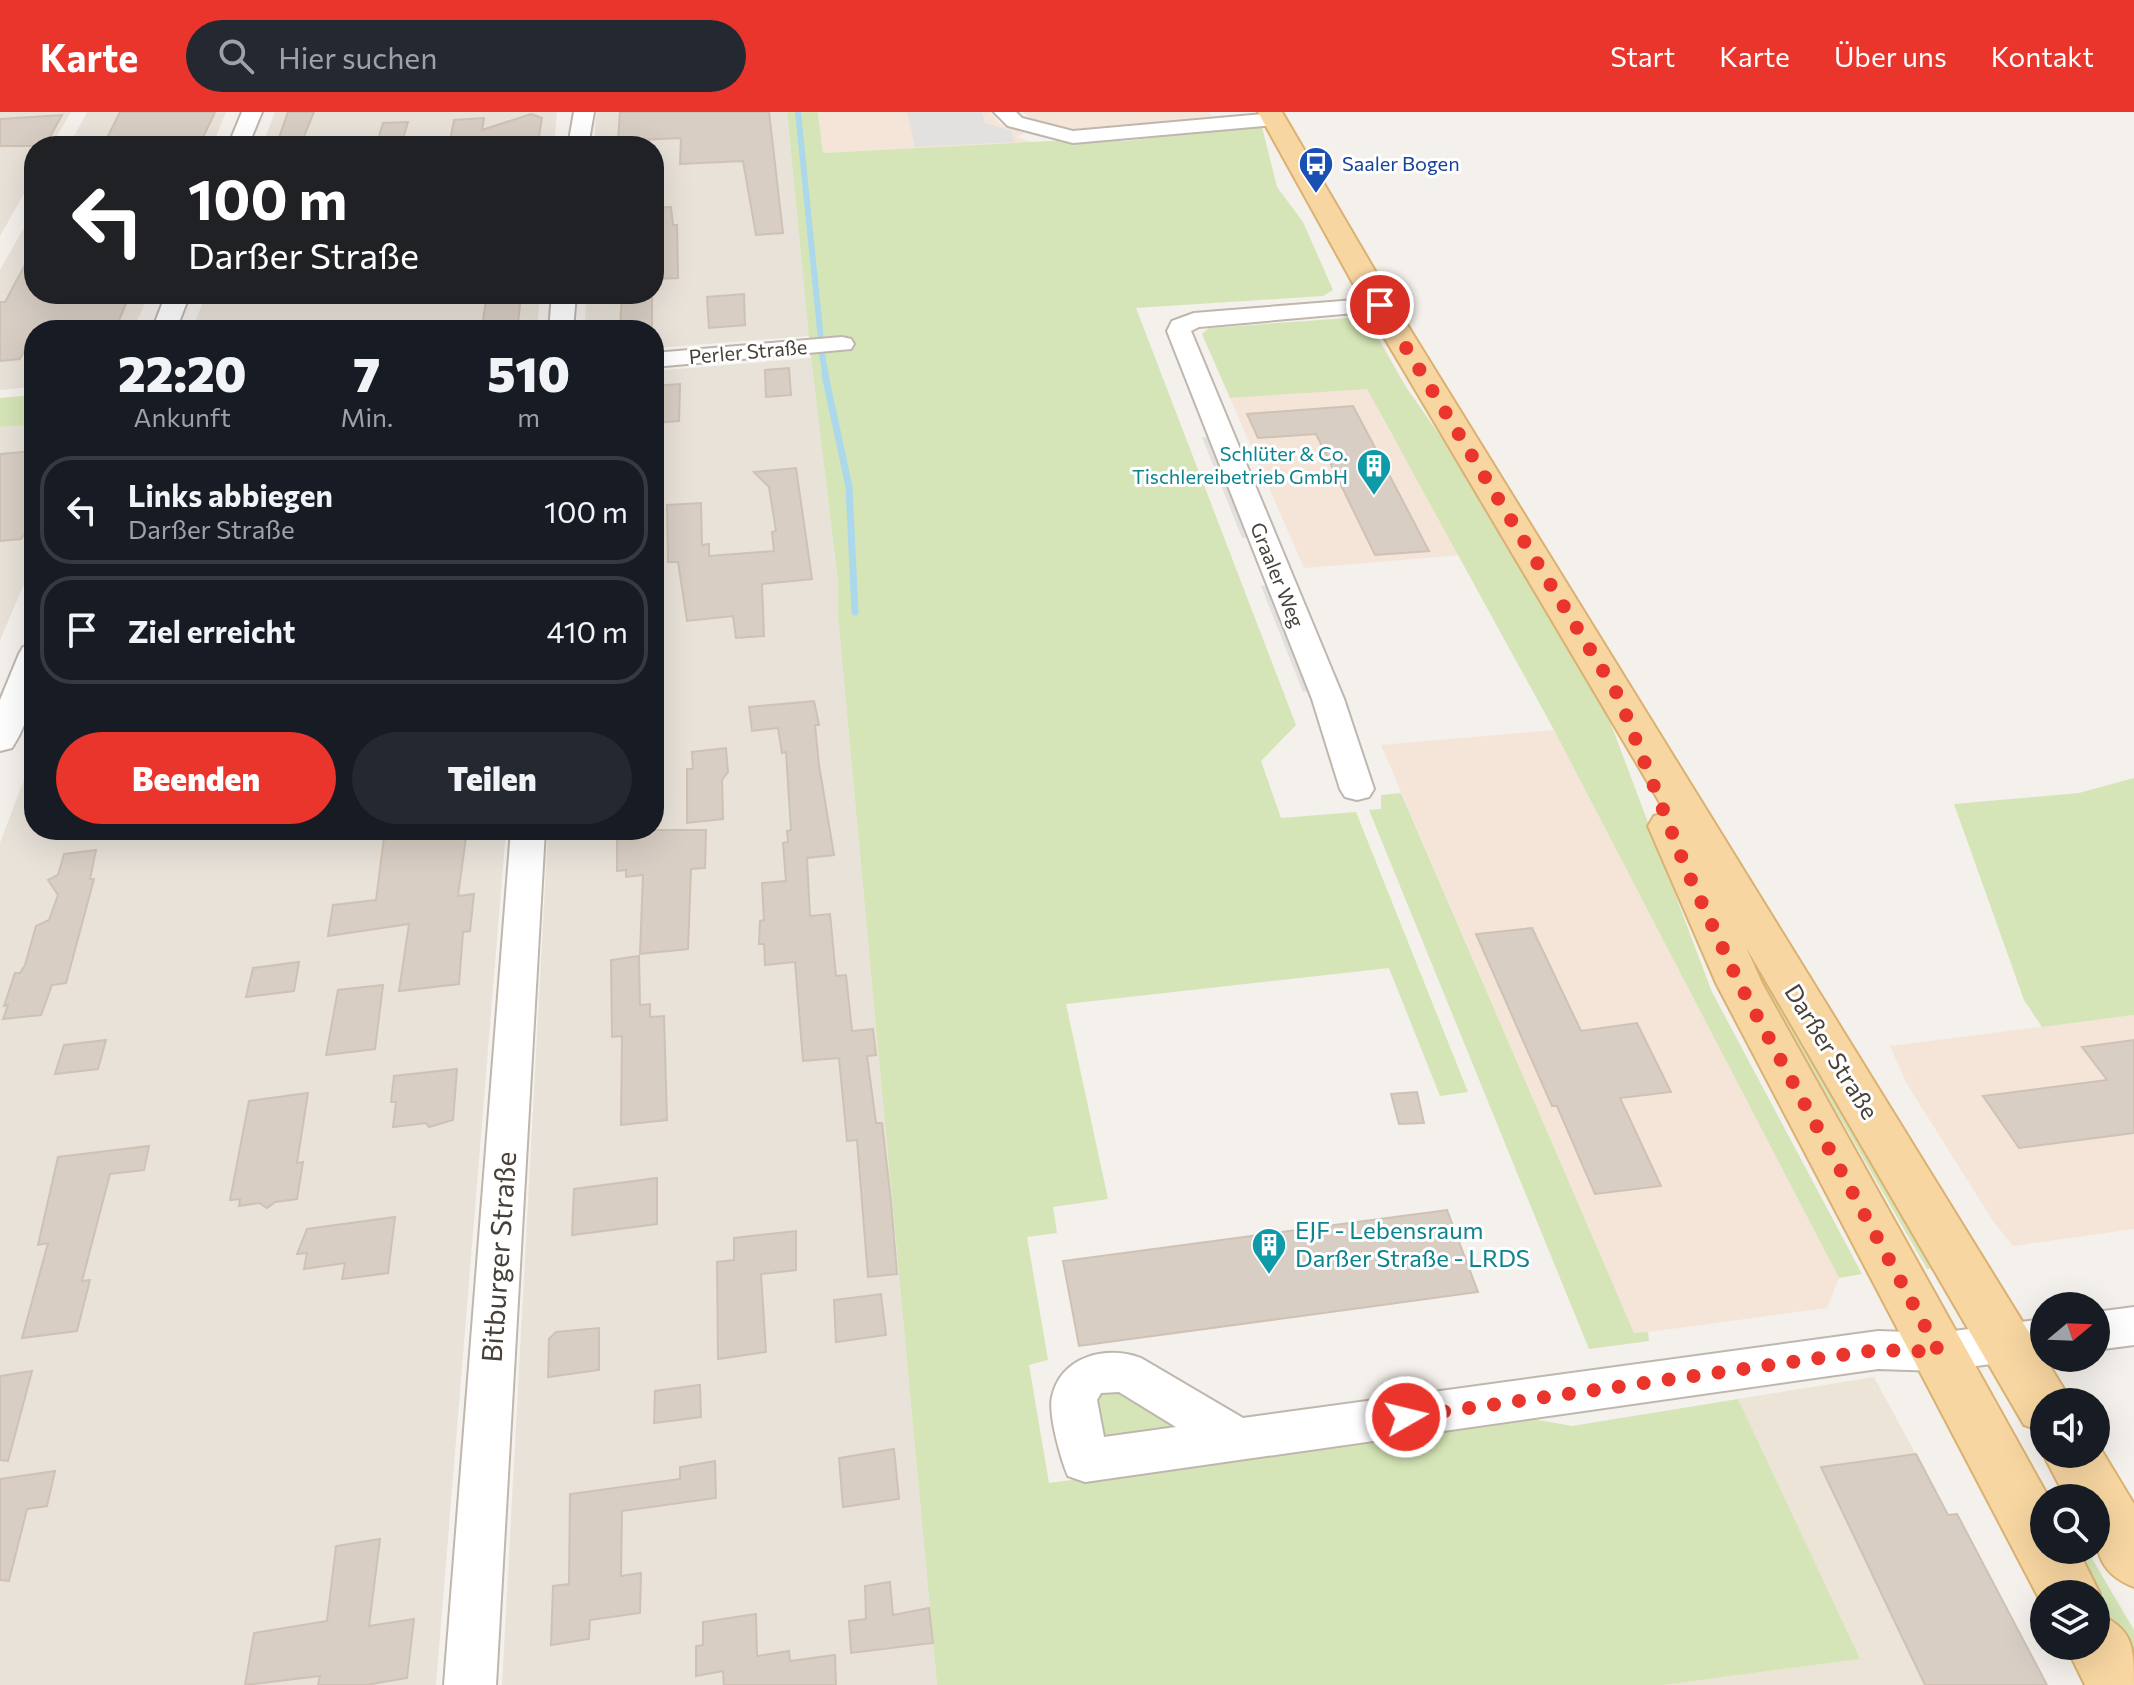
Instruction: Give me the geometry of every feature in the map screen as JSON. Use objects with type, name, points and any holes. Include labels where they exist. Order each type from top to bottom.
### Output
[{"type":"main road","name":"Darßer Straße","points":[[1272,115],[1380,305],[1619,697],[2025,1341],[2039,1388]]},
{"type":"main road","name":"Darßer Straße","points":[[1619,697],[1687,871],[1739,983],[2030,1521]]},
{"type":"main road","points":[[2080,1468],[2134,1559]]},
{"type":"main road","points":[[2105,1660],[2119,1685]]},
{"type":"street","points":[[242,136],[252,112]]},
{"type":"street","points":[[580,136],[584,112]]},
{"type":"street","points":[[1004,112],[1015,122],[1073,137],[1272,115]]},
{"type":"street","name":"Graaler Weg","points":[[1357,789],[1328,699],[1179,331],[1181,326],[1194,320],[1380,305]]},
{"type":"street","name":"Perler Straße","points":[[664,359],[842,344]]},
{"type":"street","points":[[0,741],[24,680]]},
{"type":"street","name":"Bitburger Straße","points":[[470,1685],[527,840]]},
{"type":"street","points":[[2110,1329],[2134,1326]]},
{"type":"street","points":[[1237,1440],[1878,1350],[1939,1352],[2025,1341]]},
{"type":"shaded area","points":[[0,112],[71,112],[57,136],[24,136],[24,194],[0,236]]},
{"type":"shaded area","points":[[87,112],[226,112],[216,136],[74,136]]},
{"type":"shaded area","points":[[275,112],[557,112],[555,136],[266,136]]},
{"type":"shaded area","points":[[596,112],[787,112],[809,336],[664,347],[664,320],[585,320],[586,304],[664,304],[664,136],[595,136]]},
{"type":"shaded area","points":[[818,112],[990,112],[1000,124],[1024,133],[1017,137],[1032,142],[823,153]]},
{"type":"shaded area","points":[[907,112],[982,112],[985,123],[1012,131],[1015,142],[915,147]]},
{"type":"shaded area","points":[[1023,112],[1209,112],[1212,116],[1079,130],[1032,119]]},
{"type":"shaded area","points":[[24,228],[24,304],[145,304],[137,320],[24,320],[24,388],[0,390],[0,270]]},
{"type":"shaded area","points":[[202,304],[539,304],[538,320],[196,320]]},
{"type":"shaded area","points":[[811,358],[838,582],[838,617],[937,1685],[502,1685],[547,840],[664,840],[664,370]]},
{"type":"shaded area","points":[[1367,388],[1461,555],[1304,568],[1230,398]]},
{"type":"shaded area","points":[[24,426],[24,584],[0,640],[0,427]]},
{"type":"shaded area","points":[[1202,437],[1209,437],[1249,538],[1242,538]]},
{"type":"shaded area","points":[[1268,585],[1311,691],[1303,692],[1261,586]]},
{"type":"shaded area","points":[[1554,730],[1839,1278],[1827,1308],[1634,1334],[1381,745]]},
{"type":"shaded area","points":[[24,779],[24,840],[505,840],[436,1685],[0,1685],[0,843]]},
{"type":"shaded area","points":[[2134,1015],[2134,1229],[2013,1246],[1993,1221],[1907,1084],[1890,1046]]},
{"type":"shaded area","points":[[1874,1377],[1948,1514],[1957,1514],[2030,1653],[2030,1660],[2034,1660],[2047,1685],[1663,1685],[1859,1659],[1738,1399]]},
{"type":"green space","points":[[787,112],[818,112],[823,153],[1051,141],[1126,141],[1243,126],[1262,127],[1277,187],[1303,222],[1333,290],[1323,296],[1136,308],[1296,725],[1261,761],[1281,818],[1356,812],[1468,1092],[1440,1096],[1389,968],[1066,1004],[1108,1199],[1053,1207],[1057,1233],[1027,1237],[1048,1360],[1029,1365],[1049,1483],[1527,1418],[1572,1426],[1738,1399],[1860,1659],[1663,1685],[937,1685],[838,617],[838,582],[811,358]]},
{"type":"green space","points":[[1348,318],[1365,322],[1373,329],[1406,387],[1466,473],[1609,719],[1712,992],[1862,1274],[1839,1278],[1554,730],[1367,389],[1230,398],[1202,334],[1209,328]]},
{"type":"green space","points":[[24,396],[24,426],[0,427],[0,398]]},
{"type":"green space","points":[[2134,778],[2134,1015],[2042,1027],[2024,1000],[1954,804],[2079,793]]},
{"type":"green space","points":[[1401,793],[1634,1333],[1648,1332],[1649,1341],[1589,1349],[1369,810],[1381,809],[1381,795]]},
{"type":"green space","points":[[1734,925],[1945,1266],[1927,1269],[1730,927]]},
{"type":"green space","points":[[1125,1387],[1189,1436],[1118,1444],[1098,1434],[1095,1395]]},
{"type":"green space","points":[[2076,1564],[2095,1564],[2105,1580],[2086,1580]]},
{"type":"green space","points":[[2110,1589],[2134,1630],[2134,1665],[2110,1625]]},
{"type":"building","points":[[120,112],[215,112],[204,136],[108,136]]},
{"type":"building","points":[[288,112],[314,112],[304,136],[280,136]]},
{"type":"building","points":[[620,112],[769,112],[783,233],[756,235],[743,161],[680,164],[681,138],[618,136]]},
{"type":"building","points":[[531,114],[542,118],[539,136],[451,136],[454,120],[484,118],[482,130]]},
{"type":"building","points":[[62,115],[50,136],[24,136],[24,146],[0,146],[0,119]]},
{"type":"building","points":[[408,122],[404,136],[379,136],[383,123]]},
{"type":"building","points":[[664,207],[671,207],[673,225],[677,225],[678,278],[664,279]]},
{"type":"building","points":[[24,267],[24,304],[126,304],[119,320],[24,320],[24,351],[20,359],[0,361],[0,302],[5,302]]},
{"type":"building","points":[[744,294],[745,325],[709,328],[707,297]]},
{"type":"building","points":[[485,304],[520,304],[518,320],[483,320]]},
{"type":"building","points":[[621,304],[652,304],[652,320],[621,320]]},
{"type":"building","points":[[789,368],[791,395],[766,397],[765,370]]},
{"type":"building","points":[[680,384],[679,421],[664,422],[664,385]]},
{"type":"building","name":"Schlüter & Co. Tischlereibetrieb GmbH","points":[[1353,406],[1429,551],[1375,555],[1316,434],[1258,438],[1247,414]]},
{"type":"building","points":[[24,452],[24,535],[21,539],[0,541],[0,454]]},
{"type":"building","points":[[796,468],[812,579],[762,584],[764,636],[736,638],[733,616],[687,621],[678,562],[668,562],[667,505],[701,503],[702,545],[709,544],[709,556],[774,551],[772,532],[776,531],[769,487],[754,472]]},
{"type":"building","points":[[814,701],[819,725],[815,725],[819,765],[834,855],[807,858],[810,916],[830,914],[836,976],[846,975],[852,1031],[873,1029],[876,1055],[867,1056],[876,1123],[882,1123],[897,1274],[868,1277],[857,1140],[847,1141],[839,1058],[803,1061],[795,962],[765,965],[764,944],[759,944],[760,921],[764,920],[762,883],[786,881],[783,843],[788,842],[787,831],[791,830],[786,752],[782,753],[778,728],[752,731],[749,707]]},
{"type":"building","points":[[726,748],[728,772],[722,780],[723,819],[687,823],[687,769],[693,769],[692,752]]},
{"type":"building","points":[[664,830],[706,830],[705,868],[691,869],[688,949],[640,954],[643,875],[626,877],[626,870],[617,871],[617,840],[664,840]]},
{"type":"building","points":[[384,840],[466,840],[458,896],[474,894],[470,931],[463,932],[459,984],[399,991],[409,924],[328,936],[333,905],[376,900]]},
{"type":"building","points":[[96,850],[90,879],[94,879],[66,983],[52,985],[41,1015],[3,1019],[15,973],[20,973],[25,965],[36,926],[49,920],[58,895],[48,880],[58,875],[64,854]]},
{"type":"building","points":[[1532,928],[1581,1031],[1637,1023],[1671,1092],[1620,1098],[1661,1186],[1595,1194],[1557,1106],[1552,1106],[1476,934]]},
{"type":"building","points":[[639,956],[640,1005],[650,1004],[650,1017],[664,1016],[667,1120],[621,1125],[622,1036],[612,1037],[611,960]]},
{"type":"building","points":[[299,962],[294,991],[246,997],[253,968]]},
{"type":"building","points":[[383,985],[375,1049],[326,1055],[338,990]]},
{"type":"building","points":[[106,1040],[98,1069],[55,1074],[64,1045]]},
{"type":"building","points":[[2134,1040],[2134,1133],[2019,1148],[1983,1096],[2107,1080],[2082,1047]]},
{"type":"building","points":[[457,1069],[453,1120],[429,1127],[426,1123],[393,1127],[396,1102],[391,1102],[394,1076]]},
{"type":"building","points":[[1417,1092],[1424,1123],[1399,1124],[1391,1094]]},
{"type":"building","points":[[308,1093],[297,1163],[303,1162],[297,1199],[275,1202],[267,1208],[259,1203],[239,1206],[240,1199],[230,1200],[249,1101]]},
{"type":"building","points":[[149,1146],[144,1170],[110,1174],[82,1281],[90,1280],[77,1331],[22,1338],[48,1243],[38,1245],[58,1157]]},
{"type":"building","points":[[657,1178],[657,1224],[572,1235],[574,1189]]},
{"type":"building","name":"EJF - Lebensraum Darßer Straße - LRDS","points":[[1447,1210],[1478,1292],[1079,1346],[1063,1261]]},
{"type":"building","points":[[395,1217],[388,1273],[342,1279],[345,1263],[304,1269],[307,1253],[297,1254],[307,1229]]},
{"type":"building","points":[[796,1231],[796,1270],[761,1274],[766,1352],[718,1359],[717,1262],[734,1260],[734,1238]]},
{"type":"building","points":[[881,1294],[886,1335],[836,1342],[834,1300]]},
{"type":"building","points":[[599,1328],[599,1370],[548,1377],[549,1339],[556,1332]]},
{"type":"building","points":[[32,1371],[8,1461],[0,1460],[0,1376]]},
{"type":"building","points":[[700,1385],[701,1417],[654,1423],[655,1391]]},
{"type":"building","points":[[894,1449],[899,1499],[843,1507],[839,1458]]},
{"type":"building","points":[[1916,1454],[1948,1515],[1957,1514],[2030,1653],[2030,1660],[2034,1660],[2047,1685],[1925,1685],[1821,1467]]},
{"type":"building","points":[[715,1461],[716,1498],[622,1511],[621,1576],[641,1573],[640,1613],[590,1620],[589,1639],[551,1645],[553,1586],[569,1584],[570,1494],[680,1479],[680,1467]]},
{"type":"building","points":[[55,1471],[47,1506],[27,1509],[9,1581],[0,1580],[0,1479]]},
{"type":"building","points":[[380,1539],[369,1626],[414,1619],[407,1678],[366,1685],[318,1685],[320,1676],[245,1685],[254,1633],[327,1621],[336,1546]]},
{"type":"building","points":[[890,1582],[893,1615],[929,1608],[933,1643],[851,1653],[849,1621],[866,1619],[865,1586]]},
{"type":"building","points":[[756,1614],[757,1656],[789,1651],[790,1661],[835,1655],[836,1685],[724,1685],[723,1671],[696,1676],[696,1646],[703,1645],[703,1622]]},
{"type":"waterway","points":[[798,112],[821,340]]},
{"type":"waterway","points":[[822,354],[826,377]]},
{"type":"waterway","points":[[825,375],[849,487],[855,612]]},
{"type":"place","name":"Saaler Bogen","points":[[1316,195]]},
{"type":"place","name":"Schlüter & Co. Tischlereibetrieb GmbH","points":[[1374,497]]},
{"type":"place","name":"EJF - Lebensraum Darßer Straße - LRDS","points":[[1269,1276]]},
{"type":"route","points":[[1380,305],[1619,697],[1687,871],[1739,983],[1939,1352],[1878,1350],[1406,1417]]}]
